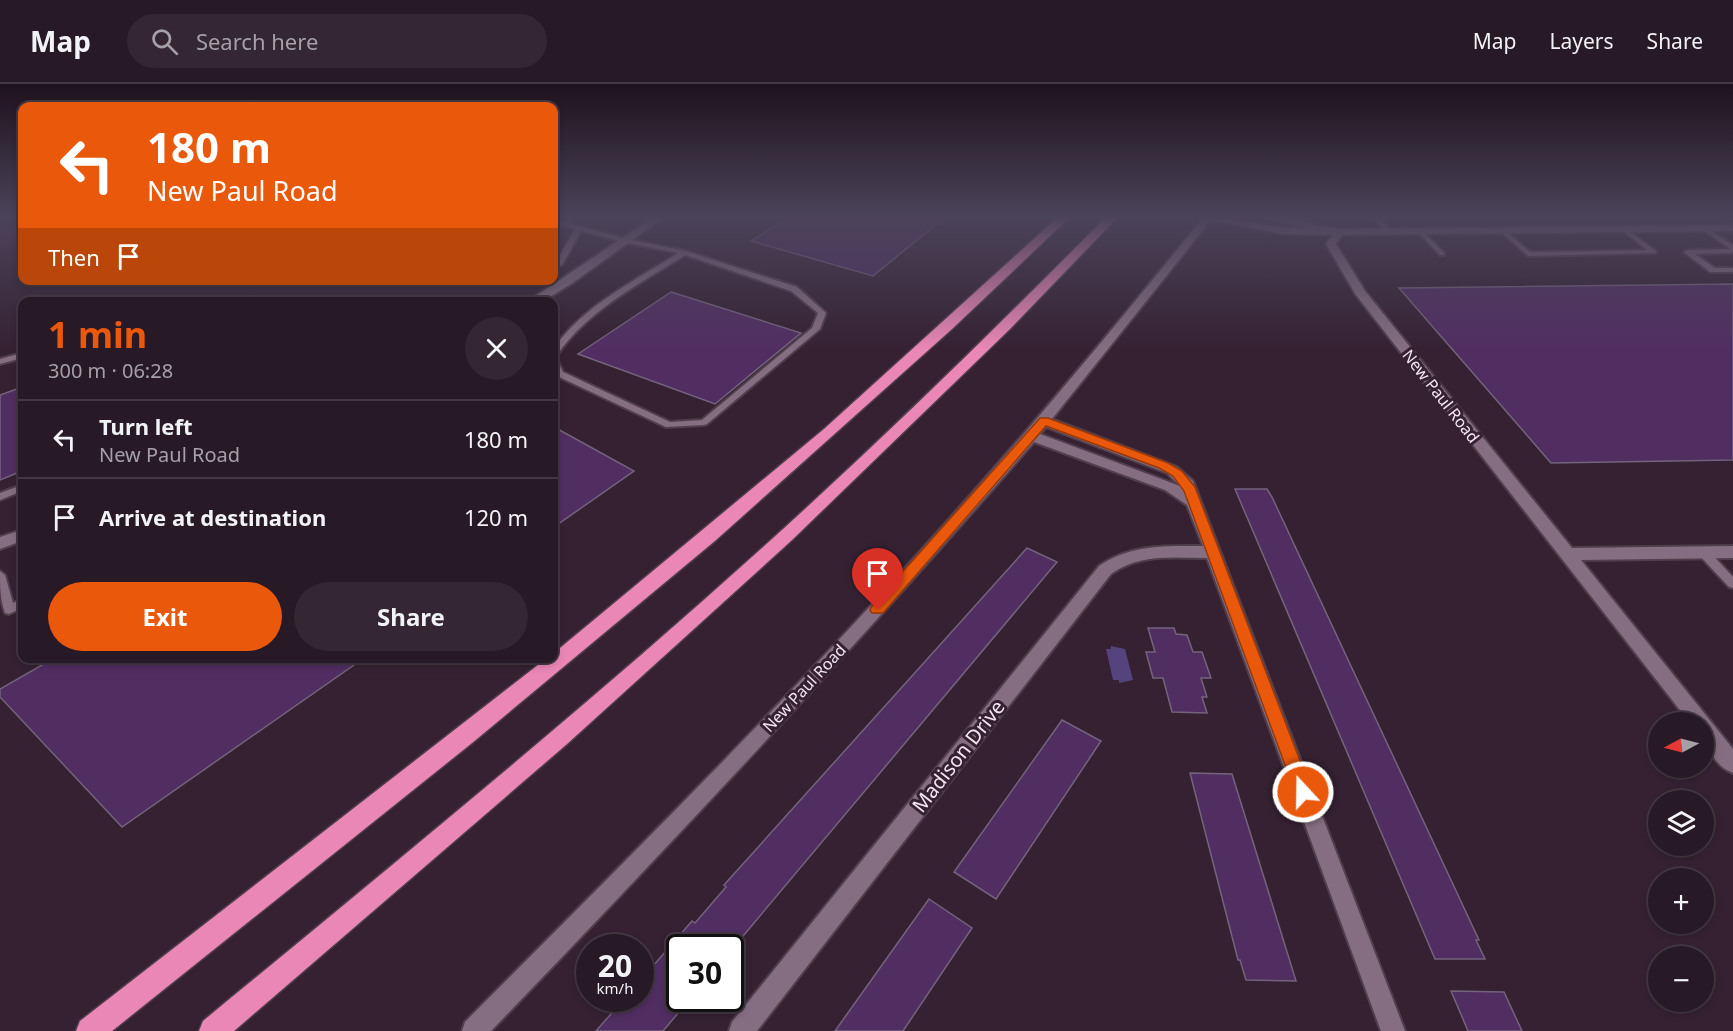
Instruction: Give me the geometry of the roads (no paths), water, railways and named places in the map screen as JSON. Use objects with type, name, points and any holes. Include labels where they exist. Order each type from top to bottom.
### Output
[{"type":"highway","points":[[558,662],[838,426],[1017,262]]},
{"type":"highway","points":[[213,1031],[644,664],[794,530],[961,372],[1068,262]]},
{"type":"highway","points":[[90,1031],[556,663]]},
{"type":"street","points":[[541,297],[594,262]]},
{"type":"street","name":"New Paul Road","points":[[474,1031],[810,683],[951,529],[1109,345],[1174,262]]},
{"type":"street","name":"New Paul Road","points":[[1341,262],[1360,293],[1692,712]]},
{"type":"street","points":[[1044,421],[1178,474],[1187,484],[1393,1031]]},
{"type":"street","points":[[1031,436],[1170,487],[1194,502]]},
{"type":"street","points":[[1105,462],[1116,448]]},
{"type":"street","points":[[0,543],[18,536]]},
{"type":"street","name":"Madison Drive","points":[[741,1031],[1105,570],[1115,562],[1133,555],[1214,552]]},
{"type":"street","points":[[1566,554],[1733,552]]},
{"type":"street","points":[[1714,740],[1733,764]]},
{"type":"lane","points":[[558,346],[561,340],[594,313],[669,262]]},
{"type":"lane","points":[[558,370],[560,374],[669,425],[704,422],[816,329],[822,313],[794,289],[714,262]]},
{"type":"lane","points":[[1702,262],[1713,270],[1733,270]]},
{"type":"lane","points":[[0,362],[18,356]]},
{"type":"lane","points":[[0,497],[18,490]]},
{"type":"lane","points":[[1703,552],[1733,584]]},
{"type":"lane","points":[[0,575],[9,610],[18,605]]}]
